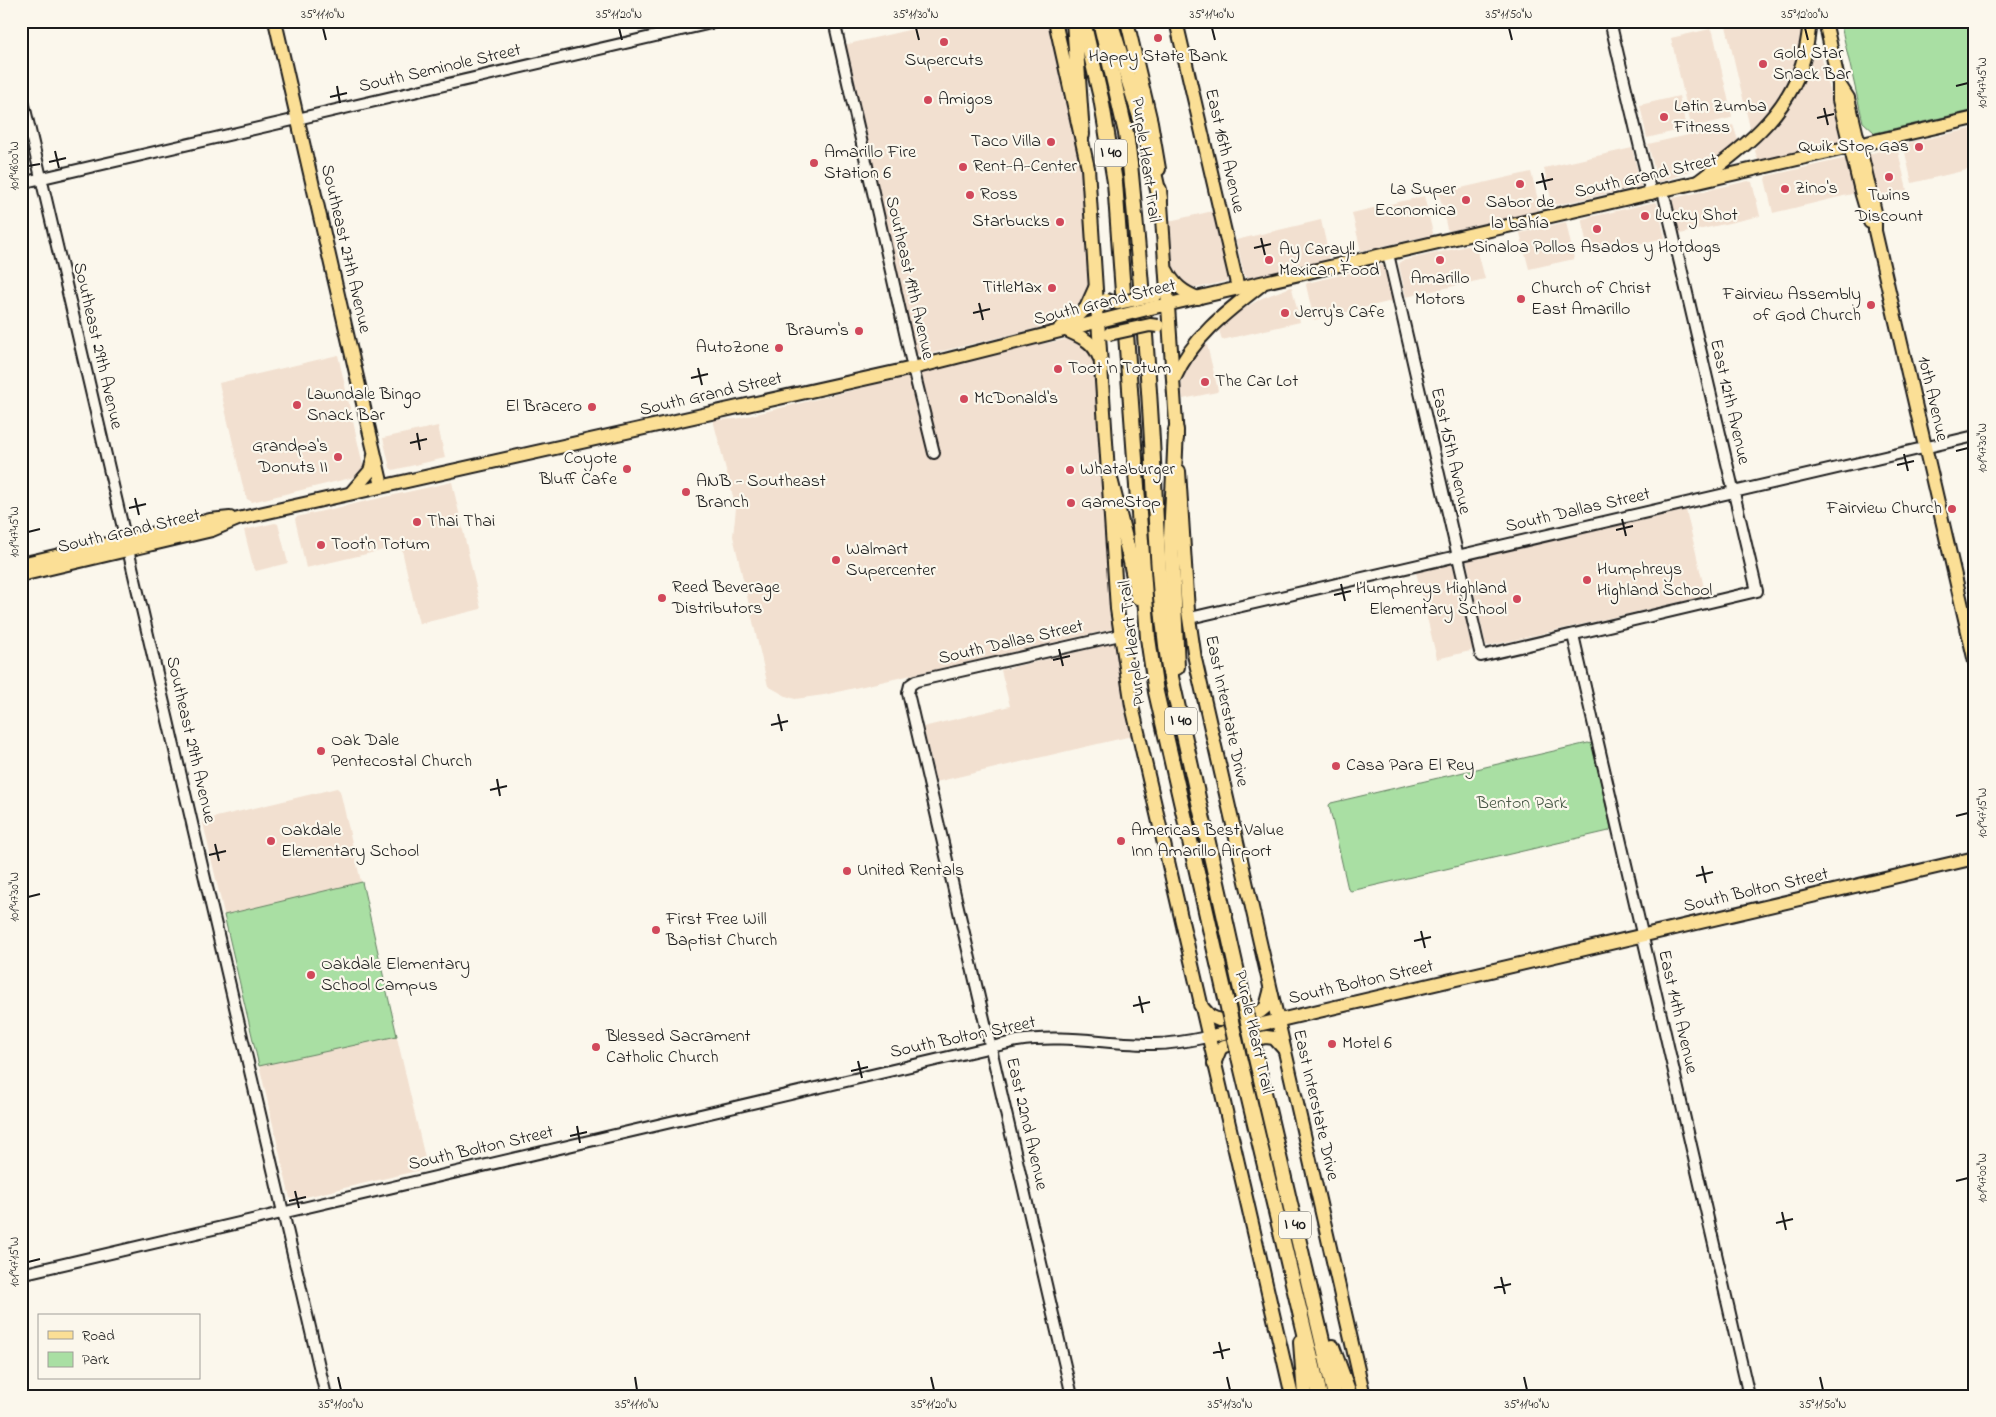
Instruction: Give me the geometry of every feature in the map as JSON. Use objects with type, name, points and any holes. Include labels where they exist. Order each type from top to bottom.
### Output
[{"type":"highway","points":[[1074,21],[1082,135]]},
{"type":"highway","name":"Purple Heart Trail","points":[[1083,21],[1103,107],[1115,182],[1151,658],[1156,692],[1320,1396]]},
{"type":"highway","name":"Purple Heart Trail","points":[[1100,21],[1126,133],[1130,164],[1152,439],[1156,556],[1169,668],[1242,999],[1336,1396]]},
{"type":"highway","points":[[1110,21],[1145,133],[1160,199]]},
{"type":"highway","points":[[1176,430],[1170,538],[1178,677],[1185,742]]},
{"type":"highway","points":[[1108,472],[1131,562],[1151,658]]},
{"type":"highway","points":[[1298,1304],[1304,1396]]},
{"type":"highway","points":[[1315,1309],[1330,1342],[1350,1396]]},
{"type":"main road","name":"Southeast 27th Avenue","points":[[275,21],[382,486]]},
{"type":"main road","points":[[1056,21],[1088,168],[1096,288],[1101,321],[1100,361],[1120,635],[1132,706],[1207,1037],[1292,1396]]},
{"type":"main road","points":[[1096,288],[1106,300],[1117,303],[1161,302],[1166,284],[1160,174],[1127,21]]},
{"type":"main road","name":"East 16th Avenue","points":[[1176,21],[1238,288]]},
{"type":"main road","points":[[1695,184],[1752,140],[1768,122],[1793,84],[1806,48],[1810,21]]},
{"type":"main road","points":[[1806,48],[1826,27],[1839,84]]},
{"type":"main road","name":"10th Avenue","points":[[1839,84],[1848,98],[1852,114],[1855,146]]},
{"type":"main road","name":"10th Avenue","points":[[1839,84],[1839,100],[1875,212],[1875,231],[1975,662]]},
{"type":"main road","points":[[1852,114],[1864,132],[1882,140]]},
{"type":"main road","name":"South Grand Street","points":[[21,564],[212,530],[243,518],[351,493],[913,368],[1101,321],[1161,302],[1198,298],[1975,118]]},
{"type":"main road","points":[[1165,265],[1171,280],[1178,287],[1198,298]]},
{"type":"main road","points":[[1173,381],[1180,364],[1194,344],[1229,310],[1264,283]]},
{"type":"main road","points":[[1061,331],[1086,308],[1096,288]]},
{"type":"main road","name":"East Interstate Drive","points":[[1161,302],[1170,339],[1190,618],[1202,696],[1364,1396]]},
{"type":"main road","points":[[1099,344],[1103,337],[1109,334],[1150,325],[1158,326],[1170,339]]},
{"type":"main road","points":[[1061,331],[1083,337],[1091,344],[1100,361]]},
{"type":"main road","points":[[351,493],[370,470],[375,454]]},
{"type":"main road","name":"South Grand Street","points":[[21,575],[128,545]]},
{"type":"main road","name":"South Bolton Street","points":[[1207,1037],[1975,858]]},
{"type":"main road","points":[[1200,1005],[1210,1016],[1219,1020],[1260,1012],[1266,1006],[1270,991]]},
{"type":"main road","points":[[1214,1065],[1220,1048],[1224,1046],[1266,1037],[1274,1038],[1284,1049]]},
{"type":"street","name":"South Seminole Street","points":[[21,183],[720,21]]},
{"type":"street","name":"Southeast 19th Avenue","points":[[834,21],[934,453]]},
{"type":"street","name":"East 12th Avenue","points":[[1573,635],[1756,592],[1733,492],[1657,192],[1610,21]]},
{"type":"street","name":"Southeast 29th Avenue","points":[[21,92],[326,1396]]},
{"type":"street","name":"East 15th Avenue","points":[[1388,254],[1481,656],[1573,635]]},
{"type":"street","name":"South Dallas Street","points":[[1190,618],[1975,436]]},
{"type":"street","name":"South Dallas Street","points":[[910,685],[916,681],[1120,635]]},
{"type":"street","name":"East 14th Avenue","points":[[1573,635],[1749,1396]]},
{"type":"street","name":"East 22nd Avenue","points":[[910,685],[908,693],[1072,1396]]},
{"type":"street","name":"South Bolton Street","points":[[21,1274],[1038,1038],[1059,1037],[1151,1044],[1207,1037]]},
{"type":"shaded area","points":[[947,21],[1051,21],[1083,157],[1092,282],[1087,300],[1064,322],[921,356],[915,352],[844,45]]},
{"type":"shaded area","points":[[1747,21],[1806,21],[1801,48],[1786,85],[1772,107],[1751,132],[1726,26]]},
{"type":"shaded area","points":[[1710,29],[1713,32],[1732,116],[1731,118],[1693,127],[1671,38]]},
{"type":"shaded area","points":[[1817,45],[1819,46],[1840,143],[1758,160],[1755,151],[1756,146],[1784,114],[1795,96],[1808,70]]},
{"type":"shaded area","points":[[1679,96],[1686,126],[1684,129],[1647,138],[1640,105]]},
{"type":"shaded area","points":[[1733,125],[1738,140],[1721,155],[1684,174],[1659,182],[1657,180],[1648,144]]},
{"type":"shaded area","points":[[1975,128],[1975,168],[1912,183],[1903,144]]},
{"type":"shaded area","points":[[1897,147],[1907,190],[1878,197],[1868,154]]},
{"type":"shaded area","points":[[1632,148],[1641,186],[1557,205],[1552,203],[1544,168]]},
{"type":"shaded area","points":[[1847,158],[1856,193],[1773,213],[1765,179],[1767,176]]},
{"type":"shaded area","points":[[1531,172],[1540,208],[1538,211],[1450,231],[1447,229],[1439,193]]},
{"type":"shaded area","points":[[1748,181],[1752,182],[1760,216],[1680,234],[1672,201],[1674,198]]},
{"type":"shaded area","points":[[1424,196],[1432,235],[1361,251],[1352,213]]},
{"type":"shaded area","points":[[1657,203],[1665,238],[1589,255],[1582,219]]},
{"type":"shaded area","points":[[1213,211],[1228,278],[1227,281],[1197,288],[1187,285],[1176,275],[1173,267],[1169,221]]},
{"type":"shaded area","points":[[1321,220],[1329,256],[1328,260],[1248,278],[1244,274],[1236,240]]},
{"type":"shaded area","points":[[1566,222],[1574,259],[1529,269],[1520,233]]},
{"type":"shaded area","points":[[1476,244],[1485,279],[1406,297],[1399,265],[1401,261]]},
{"type":"shaded area","points":[[1382,265],[1392,301],[1314,320],[1307,283]]},
{"type":"shaded area","points":[[1291,287],[1300,322],[1222,340],[1219,330],[1221,326],[1236,313],[1262,298]]},
{"type":"shaded area","points":[[1074,338],[1079,340],[1096,357],[1115,625],[1113,629],[824,695],[795,699],[768,686],[733,536],[736,508],[713,420],[736,419],[1036,345]]},
{"type":"shaded area","points":[[1204,343],[1207,345],[1218,390],[1217,392],[1183,399],[1181,387],[1184,374]]},
{"type":"shaded area","points":[[338,355],[364,470],[359,476],[252,502],[247,499],[219,383]]},
{"type":"shaded area","points":[[438,426],[445,458],[393,470],[390,468],[383,438]]},
{"type":"shaded area","points":[[452,482],[481,609],[419,624],[401,546],[306,568],[296,517]]},
{"type":"shaded area","name":"Humphreys Highland School","points":[[1686,510],[1706,596],[1486,645],[1467,562],[1469,560]]},
{"type":"shaded area","points":[[275,523],[278,524],[288,563],[256,571],[244,530]]},
{"type":"shaded area","points":[[1450,564],[1453,566],[1472,648],[1471,651],[1437,659],[1416,572]]},
{"type":"shaded area","points":[[1119,642],[1136,735],[936,782],[923,727],[1010,706],[1001,670]]},
{"type":"shaded area","name":"Oakdale Elementary School Campus","points":[[337,788],[340,791],[427,1167],[293,1200],[290,1198],[203,823],[204,820]]},
{"type":"green space","points":[[1840,21],[1975,21],[1975,110],[1875,133],[1863,122]]},
{"type":"green space","name":"Benton Park","points":[[1588,743],[1592,744],[1611,828],[1609,831],[1351,891],[1348,889],[1329,805],[1331,803]]},
{"type":"green space","points":[[362,882],[397,1036],[259,1066],[224,915]]},
{"type":"place","name":"Happy State Bank","points":[[1158,38]]},
{"type":"place","name":"Supercuts","points":[[944,42]]},
{"type":"place","name":"Gold Star Snack Bar","points":[[1763,64]]},
{"type":"place","name":"Amigos","points":[[928,100]]},
{"type":"place","name":"Latin Zumba Fitness","points":[[1664,117]]},
{"type":"place","name":"Taco Villa","points":[[1051,142]]},
{"type":"place","name":"Qwik Stop Gas","points":[[1919,147]]},
{"type":"place","name":"Amarillo Fire Station 6","points":[[814,163]]},
{"type":"place","name":"Rent-A-Center","points":[[963,167]]},
{"type":"place","name":"Twins Discount","points":[[1889,177]]},
{"type":"place","name":"Sabor de la bahía","points":[[1520,184]]},
{"type":"place","name":"Zino's","points":[[1785,189]]},
{"type":"place","name":"Ross","points":[[970,195]]},
{"type":"place","name":"La Super Economica","points":[[1466,200]]},
{"type":"place","name":"Lucky Shot","points":[[1645,216]]},
{"type":"place","name":"Starbucks","points":[[1060,222]]},
{"type":"place","name":"Sinaloa Pollos Asados y Hotdogs","points":[[1597,229]]},
{"type":"place","name":"Ay Caray!! Mexican Food","points":[[1269,260]]},
{"type":"place","name":"Amarillo Motors","points":[[1440,260]]},
{"type":"place","name":"TitleMax","points":[[1052,288]]},
{"type":"place","name":"Church of Christ East Amarillo","points":[[1521,299]]},
{"type":"place","name":"Fairview Assembly of God Church","points":[[1871,305]]},
{"type":"place","name":"Jerry's Cafe","points":[[1285,313]]},
{"type":"place","name":"Braum's","points":[[859,331]]},
{"type":"place","name":"AutoZone","points":[[779,348]]},
{"type":"place","name":"Toot 'n Totum","points":[[1058,369]]},
{"type":"place","name":"The Car Lot","points":[[1205,382]]},
{"type":"place","name":"McDonald's","points":[[964,399]]},
{"type":"place","name":"Lawndale Bingo Snack Bar","points":[[297,405]]},
{"type":"place","name":"El Bracero","points":[[592,407]]},
{"type":"place","name":"Grandpa's Donuts II","points":[[338,457]]},
{"type":"place","name":"Coyote Bluff Cafe","points":[[627,469]]},
{"type":"place","name":"Whataburger","points":[[1070,470]]},
{"type":"place","name":"ANB - Southeast Branch","points":[[686,492]]},
{"type":"place","name":"GameStop","points":[[1071,503]]},
{"type":"place","name":"Fairview Church","points":[[1952,509]]},
{"type":"place","name":"Thai Thai","points":[[417,522]]},
{"type":"place","name":"Toot'n Totum","points":[[321,545]]},
{"type":"place","name":"Walmart Supercenter","points":[[836,560]]},
{"type":"place","name":"Humphreys Highland School","points":[[1587,580]]},
{"type":"place","name":"Reed Beverage Distributors","points":[[662,598]]},
{"type":"place","name":"Humphreys Highland Elementary School","points":[[1517,599]]},
{"type":"place","name":"Oak Dale Pentecostal Church","points":[[321,751]]},
{"type":"place","name":"Casa Para El Rey","points":[[1336,766]]},
{"type":"place","name":"Oakdale Elementary School","points":[[271,841]]},
{"type":"place","name":"Americas Best Value Inn Amarillo Airport","points":[[1121,841]]},
{"type":"place","name":"United Rentals","points":[[847,871]]},
{"type":"place","name":"First Free Will Baptist Church","points":[[656,930]]},
{"type":"place","name":"Oakdale Elementary School Campus","points":[[311,975]]},
{"type":"place","name":"Motel 6","points":[[1332,1044]]},
{"type":"place","name":"Blessed Sacrament Catholic Church","points":[[596,1047]]}]
